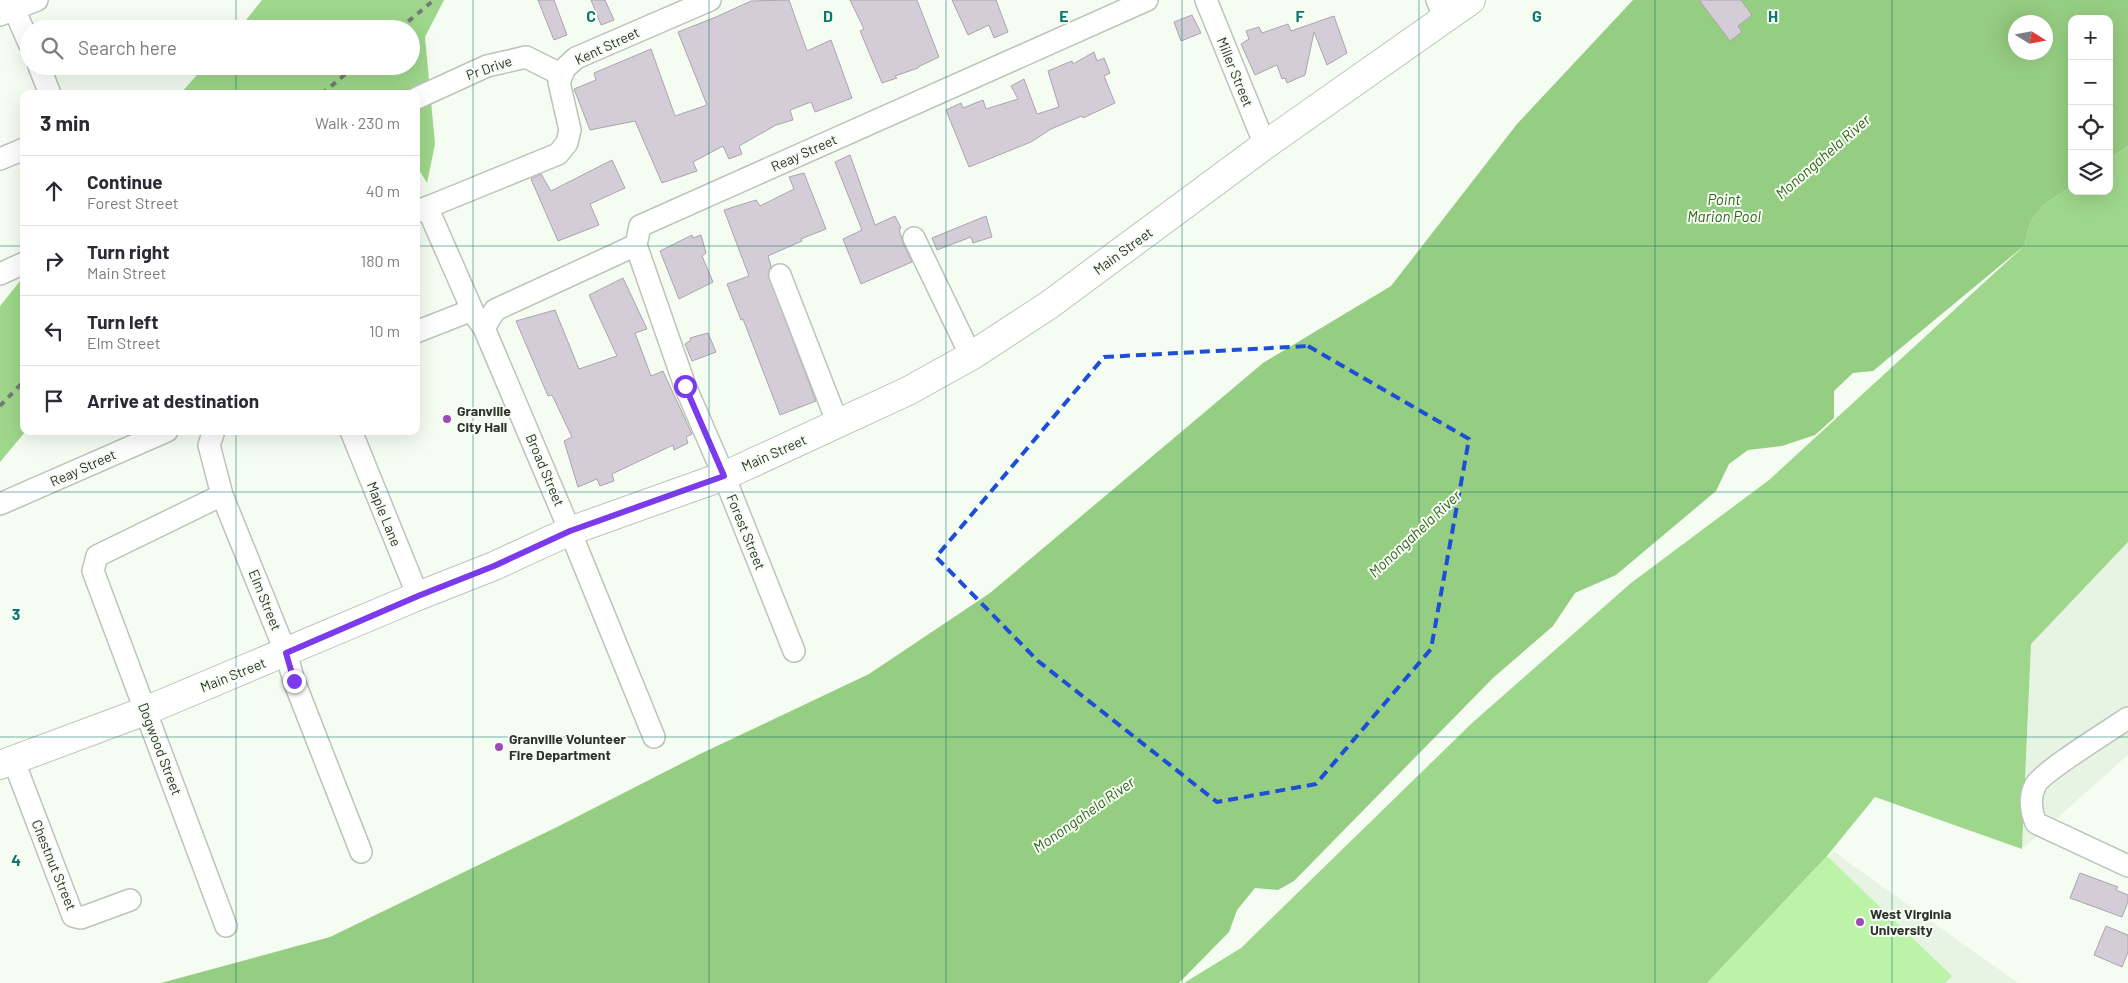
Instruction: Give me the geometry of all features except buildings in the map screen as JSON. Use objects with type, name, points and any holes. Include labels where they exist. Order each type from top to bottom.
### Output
[{"type":"main road","name":"Main Street","points":[[6,762],[145,711],[494,566],[570,531],[724,476],[908,391],[971,356],[1049,305],[1265,144],[1441,9],[1471,0]]},
{"type":"street","points":[[20,29],[8,8],[37,0]]},
{"type":"street","name":"Kent Street","points":[[421,210],[558,154],[567,143],[570,130],[559,82],[565,68],[576,58],[710,0]]},
{"type":"street","name":"Reay Street","points":[[636,245],[640,226],[1147,0]]},
{"type":"street","name":"Miller Street","points":[[1206,0],[1265,144]]},
{"type":"street","name":"Pr Drive","points":[[420,97],[487,66],[526,57],[562,75]]},
{"type":"street","points":[[42,75],[48,90]]},
{"type":"street","points":[[0,159],[20,151]]},
{"type":"street","name":"Broad Street","points":[[421,210],[472,310],[484,328],[570,531],[654,738]]},
{"type":"street","points":[[914,238],[971,356]]},
{"type":"street","points":[[484,328],[495,310],[636,245]]},
{"type":"street","name":"Forest Street","points":[[636,245],[685,386],[724,476],[794,651]]},
{"type":"street","points":[[0,274],[20,265]]},
{"type":"street","points":[[780,275],[838,424]]},
{"type":"street","points":[[420,330],[472,310]]},
{"type":"street","name":"Reay Street","points":[[0,504],[158,435]]},
{"type":"street","name":"Maple Lane","points":[[352,435],[418,596]]},
{"type":"street","name":"Elm Street","points":[[207,436],[222,495],[286,653],[294,681],[361,852]]},
{"type":"street","name":"Dogwood Street","points":[[222,495],[97,556],[93,571],[226,926]]},
{"type":"street","points":[[2128,718],[2066,760],[2035,784],[2031,802],[2031,812],[2036,823],[2128,866]]},
{"type":"street","name":"Chestnut Street","points":[[6,762],[73,916],[81,918],[130,900]]},
{"type":"highlighted area","points":[[1308,346],[1469,439],[1431,649],[1316,784],[1217,802],[1038,661],[936,557],[1104,357]]},
{"type":"shaded area","points":[[262,0],[444,0],[425,37],[435,144],[427,183],[420,172],[420,90],[184,90],[197,75],[420,75],[420,20],[246,20]]},
{"type":"shaded area","points":[[2128,146],[2128,542],[2031,644],[2022,849],[1875,797],[1827,856],[1707,983],[1184,983],[1241,948],[1472,723],[1631,583],[1769,480],[2025,245],[2031,223],[2040,209],[2068,189],[2068,195],[2113,195],[2113,156]]},
{"type":"shaded area","points":[[20,281],[20,435],[23,435],[0,462],[0,306]]},
{"type":"shaded area","points":[[2128,542],[2128,755],[2022,849],[2031,644]]},
{"type":"shaded area","name":"West Virginia University","points":[[1834,851],[1848,862],[2018,983],[1716,983]]},
{"type":"shaded area","name":"West Virginia University","points":[[1827,856],[1952,976],[1945,983],[1707,983]]},
{"type":"water","name":"Point Marion Pool","points":[[1633,0],[2128,0],[2128,146],[2113,156],[2113,15],[2068,15],[2068,189],[2040,209],[2031,223],[2025,245],[1873,371],[1853,373],[1834,391],[1834,418],[1815,435],[1782,446],[1748,450],[1729,464],[1716,491],[1616,575],[1575,593],[1553,626],[1493,678],[1294,881],[1278,890],[1255,888],[1237,910],[1229,932],[1179,983],[161,983],[330,937],[555,828],[700,754],[869,674],[990,593],[1263,363],[1391,286],[1517,124]]},
{"type":"railway","points":[[410,20],[434,0]]},
{"type":"railway","points":[[327,90],[344,75]]},
{"type":"railway","points":[[0,406],[20,385]]},
{"type":"place","name":"Granville City Hall","points":[[447,419]]},
{"type":"place","name":"Granville Volunteer Fire Department","points":[[499,747]]},
{"type":"place","name":"West Virginia University","points":[[1860,922]]},
{"type":"route","points":[[294,681],[286,653],[418,596],[494,566],[570,531],[724,476],[685,386]]},
{"type":"water label","name":"Monongahela River","points":[[1823,157]]},
{"type":"water label","name":"Monongahela River","points":[[1415,534]]},
{"type":"water label","name":"Monongahela River","points":[[1084,815]]}]
